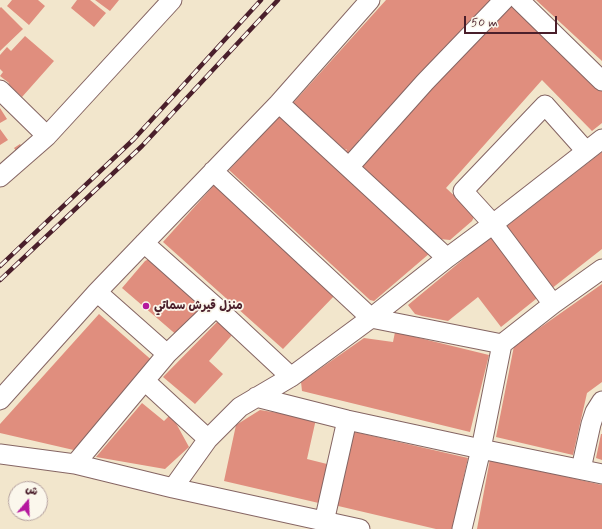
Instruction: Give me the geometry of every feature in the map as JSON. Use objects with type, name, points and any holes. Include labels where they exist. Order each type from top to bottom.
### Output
[{"type":"street","points":[[0,177],[47,136],[172,0]]},
{"type":"street","points":[[4,391],[279,103],[370,0]]},
{"type":"street","points":[[349,168],[425,82],[504,0]]},
{"type":"street","points":[[519,0],[602,81]]},
{"type":"street","points":[[0,90],[47,136]]},
{"type":"street","points":[[279,103],[446,258]]},
{"type":"street","points":[[553,304],[493,224],[463,191],[545,105],[586,151]]},
{"type":"street","points":[[173,488],[208,439],[240,407],[291,377],[371,318],[446,258],[493,224],[602,139]]},
{"type":"street","points":[[213,171],[371,318],[502,344]]},
{"type":"street","points":[[144,243],[216,307],[291,377]]},
{"type":"street","points":[[462,529],[481,449],[502,344],[553,304],[602,269]]},
{"type":"street","points":[[97,292],[167,354]]},
{"type":"street","points":[[75,464],[167,354],[216,307]]},
{"type":"street","points":[[145,381],[208,439]]},
{"type":"street","points":[[256,397],[347,420],[602,474]]},
{"type":"street","points":[[581,470],[591,424],[595,412],[602,400]]},
{"type":"street","points":[[324,522],[347,420]]},
{"type":"street","points":[[0,454],[75,464],[173,488],[360,529]]},
{"type":"building","points":[[12,0],[38,0],[45,6],[29,25],[7,6]]},
{"type":"building","points":[[77,0],[90,0],[106,13],[94,27],[71,8]]},
{"type":"building","points":[[95,0],[119,0],[110,11]]},
{"type":"building","points":[[386,0],[496,0],[359,140],[371,150],[339,160],[347,149],[345,150],[293,103]]},
{"type":"building","points":[[536,0],[602,0],[602,61]]},
{"type":"building","points":[[514,1],[602,85],[602,123],[592,131],[542,80],[446,188],[473,213],[474,217],[472,221],[450,240],[440,239],[360,164]]},
{"type":"building","points":[[1,7],[23,29],[0,51],[0,8]]},
{"type":"building","points":[[25,36],[54,61],[22,97],[0,76],[3,72],[0,69],[0,55],[7,47],[11,51]]},
{"type":"building","points":[[0,108],[7,119],[0,123]]},
{"type":"building","points":[[282,114],[430,253],[374,301],[370,300],[229,170]]},
{"type":"building","points":[[0,129],[8,140],[0,145]]},
{"type":"building","points":[[20,144],[25,151],[19,155],[14,148]]},
{"type":"building","points":[[602,152],[602,249],[551,289],[507,226]]},
{"type":"building","points":[[216,183],[336,294],[283,349],[163,242]]},
{"type":"building","points":[[495,233],[541,295],[501,327],[478,297],[448,321],[415,314],[408,305]]},
{"type":"building","points":[[149,259],[207,308],[179,337],[122,288],[145,261]]},
{"type":"building","points":[[602,284],[602,382],[587,393],[573,455],[496,437],[514,346]]},
{"type":"building","points":[[99,314],[155,363],[78,451],[0,433],[0,424]]},
{"type":"building","points":[[218,321],[233,334],[209,361],[223,374],[195,404],[163,377]]},
{"type":"building","points":[[395,332],[489,355],[470,432],[302,391],[301,382],[364,338],[393,342]]},
{"type":"building","points":[[142,403],[164,421],[171,414],[189,447],[165,469],[96,457]]},
{"type":"building","points":[[260,410],[316,419],[307,459],[331,465],[323,504],[224,481],[236,425]]},
{"type":"building","points":[[351,431],[468,458],[452,529],[436,529],[334,505]]},
{"type":"building","points":[[602,434],[602,460],[596,458]]},
{"type":"building","points":[[490,459],[602,485],[602,529],[477,529]]},
{"type":"railway","points":[[0,266],[134,139],[261,0]]},
{"type":"railway","points":[[0,280],[142,146],[278,0]]},
{"type":"place","name":"منزل قيرش سماتي","points":[[146,306]]}]
